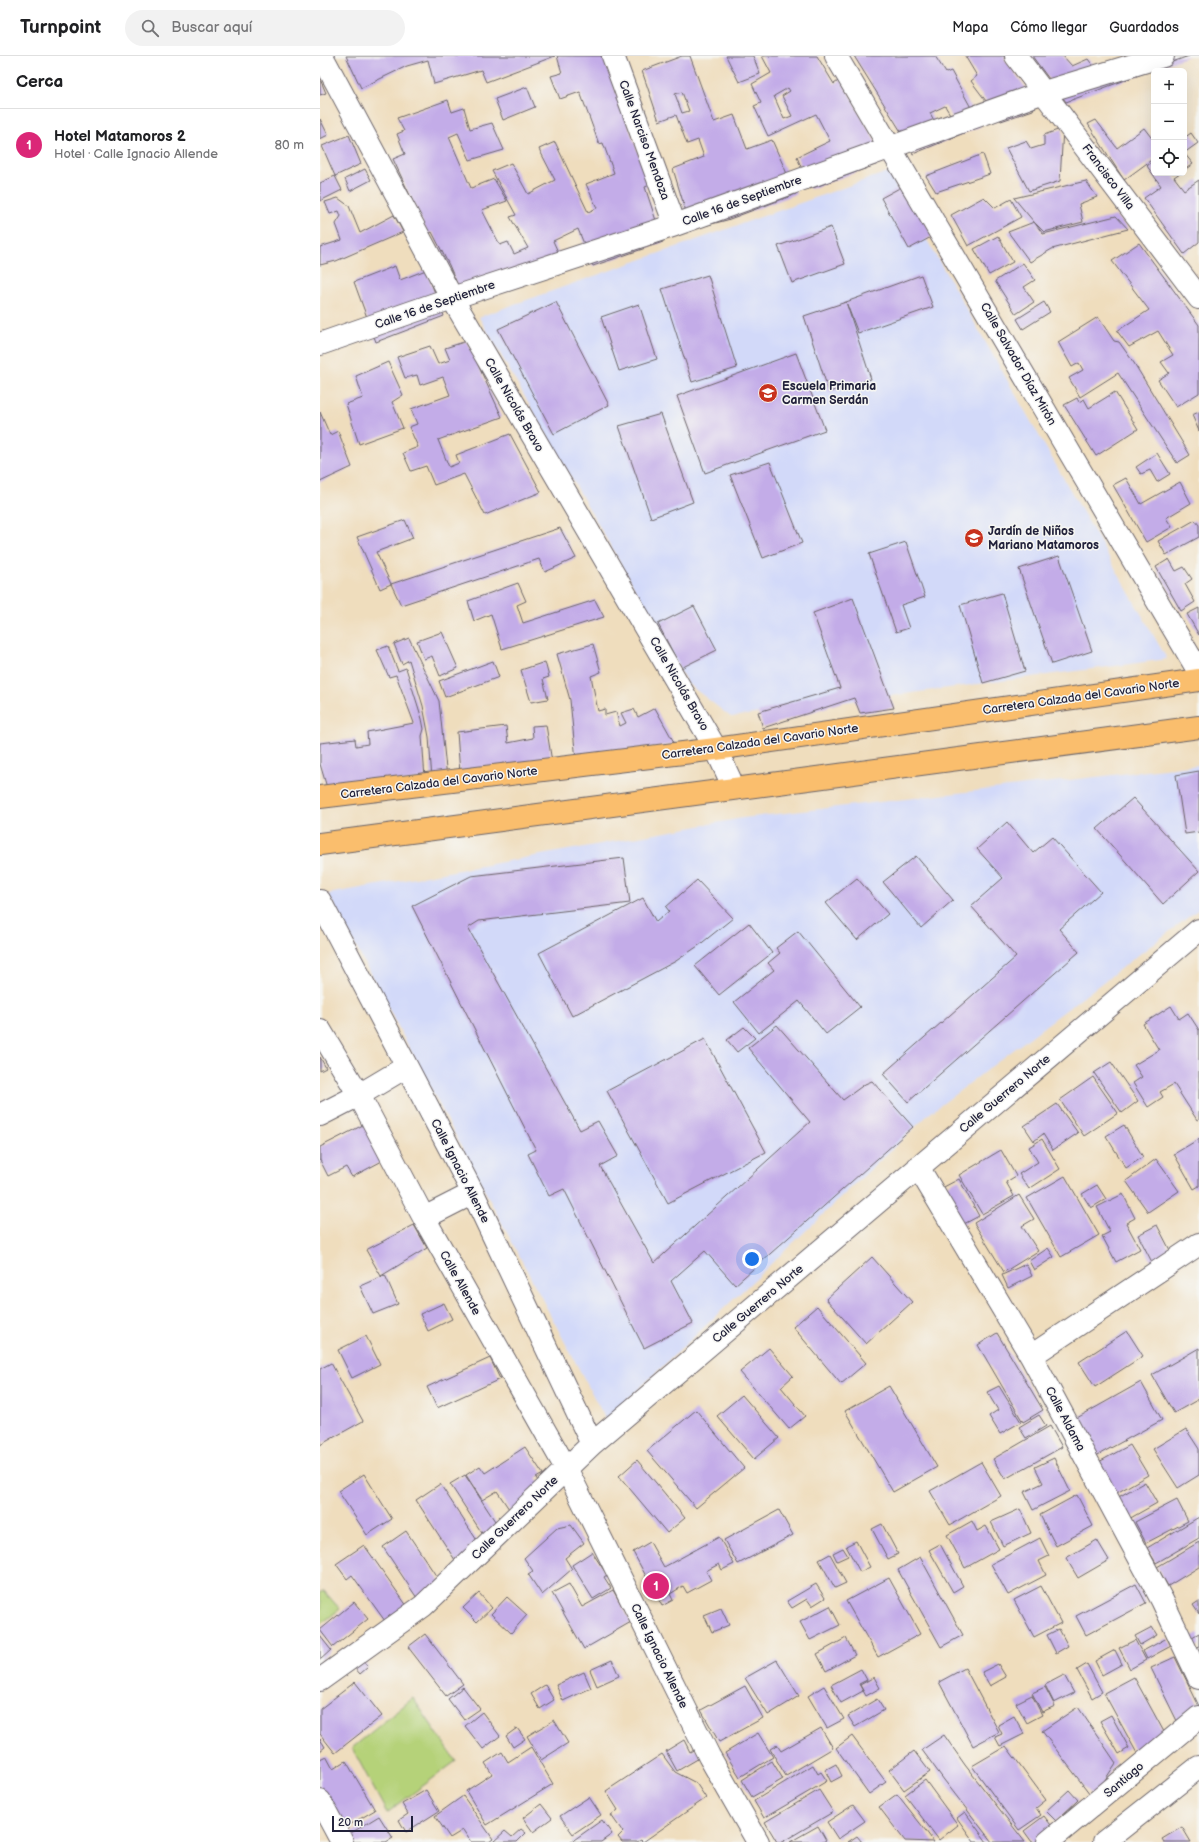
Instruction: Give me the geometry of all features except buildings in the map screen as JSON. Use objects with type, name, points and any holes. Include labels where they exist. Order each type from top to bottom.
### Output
[{"type":"main road","name":"Carretera Calzada del Cavario Norte","points":[[320,797],[716,749],[1199,680]]},
{"type":"main road","points":[[320,844],[1199,726]]},
{"type":"street","name":"Calle Nicolás Bravo","points":[[322,56],[452,298],[716,749],[734,788]]},
{"type":"street","name":"Calle Narciso Mendoza","points":[[613,56],[675,225]]},
{"type":"street","name":"Calle Salvador Díaz Mirón","points":[[836,56],[1199,672]]},
{"type":"street","name":"Francisco Villa","points":[[1016,56],[1199,298]]},
{"type":"street","name":"Calle 16 de Septiembre","points":[[320,344],[452,298],[675,225],[1044,92],[1163,56]]},
{"type":"street","name":"Calle Ignacio Allende","points":[[320,901],[473,1194],[592,1444]]},
{"type":"street","name":"Calle Guerrero Norte","points":[[320,1680],[423,1606],[592,1444],[1199,930]]},
{"type":"street","name":"Calle Allende","points":[[320,1030],[359,1095],[424,1218],[566,1468]]},
{"type":"street","points":[[320,1115],[359,1095],[406,1067]]},
{"type":"street","name":"Calle Aldama","points":[[918,1167],[1031,1356],[1162,1600],[1199,1678]]},
{"type":"street","points":[[424,1218],[473,1194]]},
{"type":"street","points":[[1031,1356],[1199,1244]]},
{"type":"street","name":"Calle Ignacio Allende","points":[[566,1468],[709,1756],[758,1842]]},
{"type":"street","name":"Santiago","points":[[1048,1842],[1199,1717]]},
{"type":"street","points":[[1104,1842],[1199,1767]]},
{"type":"street","points":[[320,1801],[342,1842]]},
{"type":"shaded area","name":"Escuela Primaria Carmen Serdán","points":[[888,172],[1167,659],[731,717],[687,683],[645,606],[479,317]]},
{"type":"shaded area","points":[[1199,765],[1199,909],[929,1114],[606,1420],[328,894],[743,818]]},
{"type":"green space","points":[[324,1591],[340,1609],[320,1625],[320,1593]]},
{"type":"green space","points":[[413,1698],[456,1761],[387,1813],[352,1748]]},
{"type":"place","name":"Escuela Primaria Carmen Serdán","points":[[768,393]]},
{"type":"place","name":"Jardín de Niños Mariano Matamoros","points":[[974,538]]},
{"type":"place","name":"Hotel Matamoros 2","points":[[656,1586]]}]
